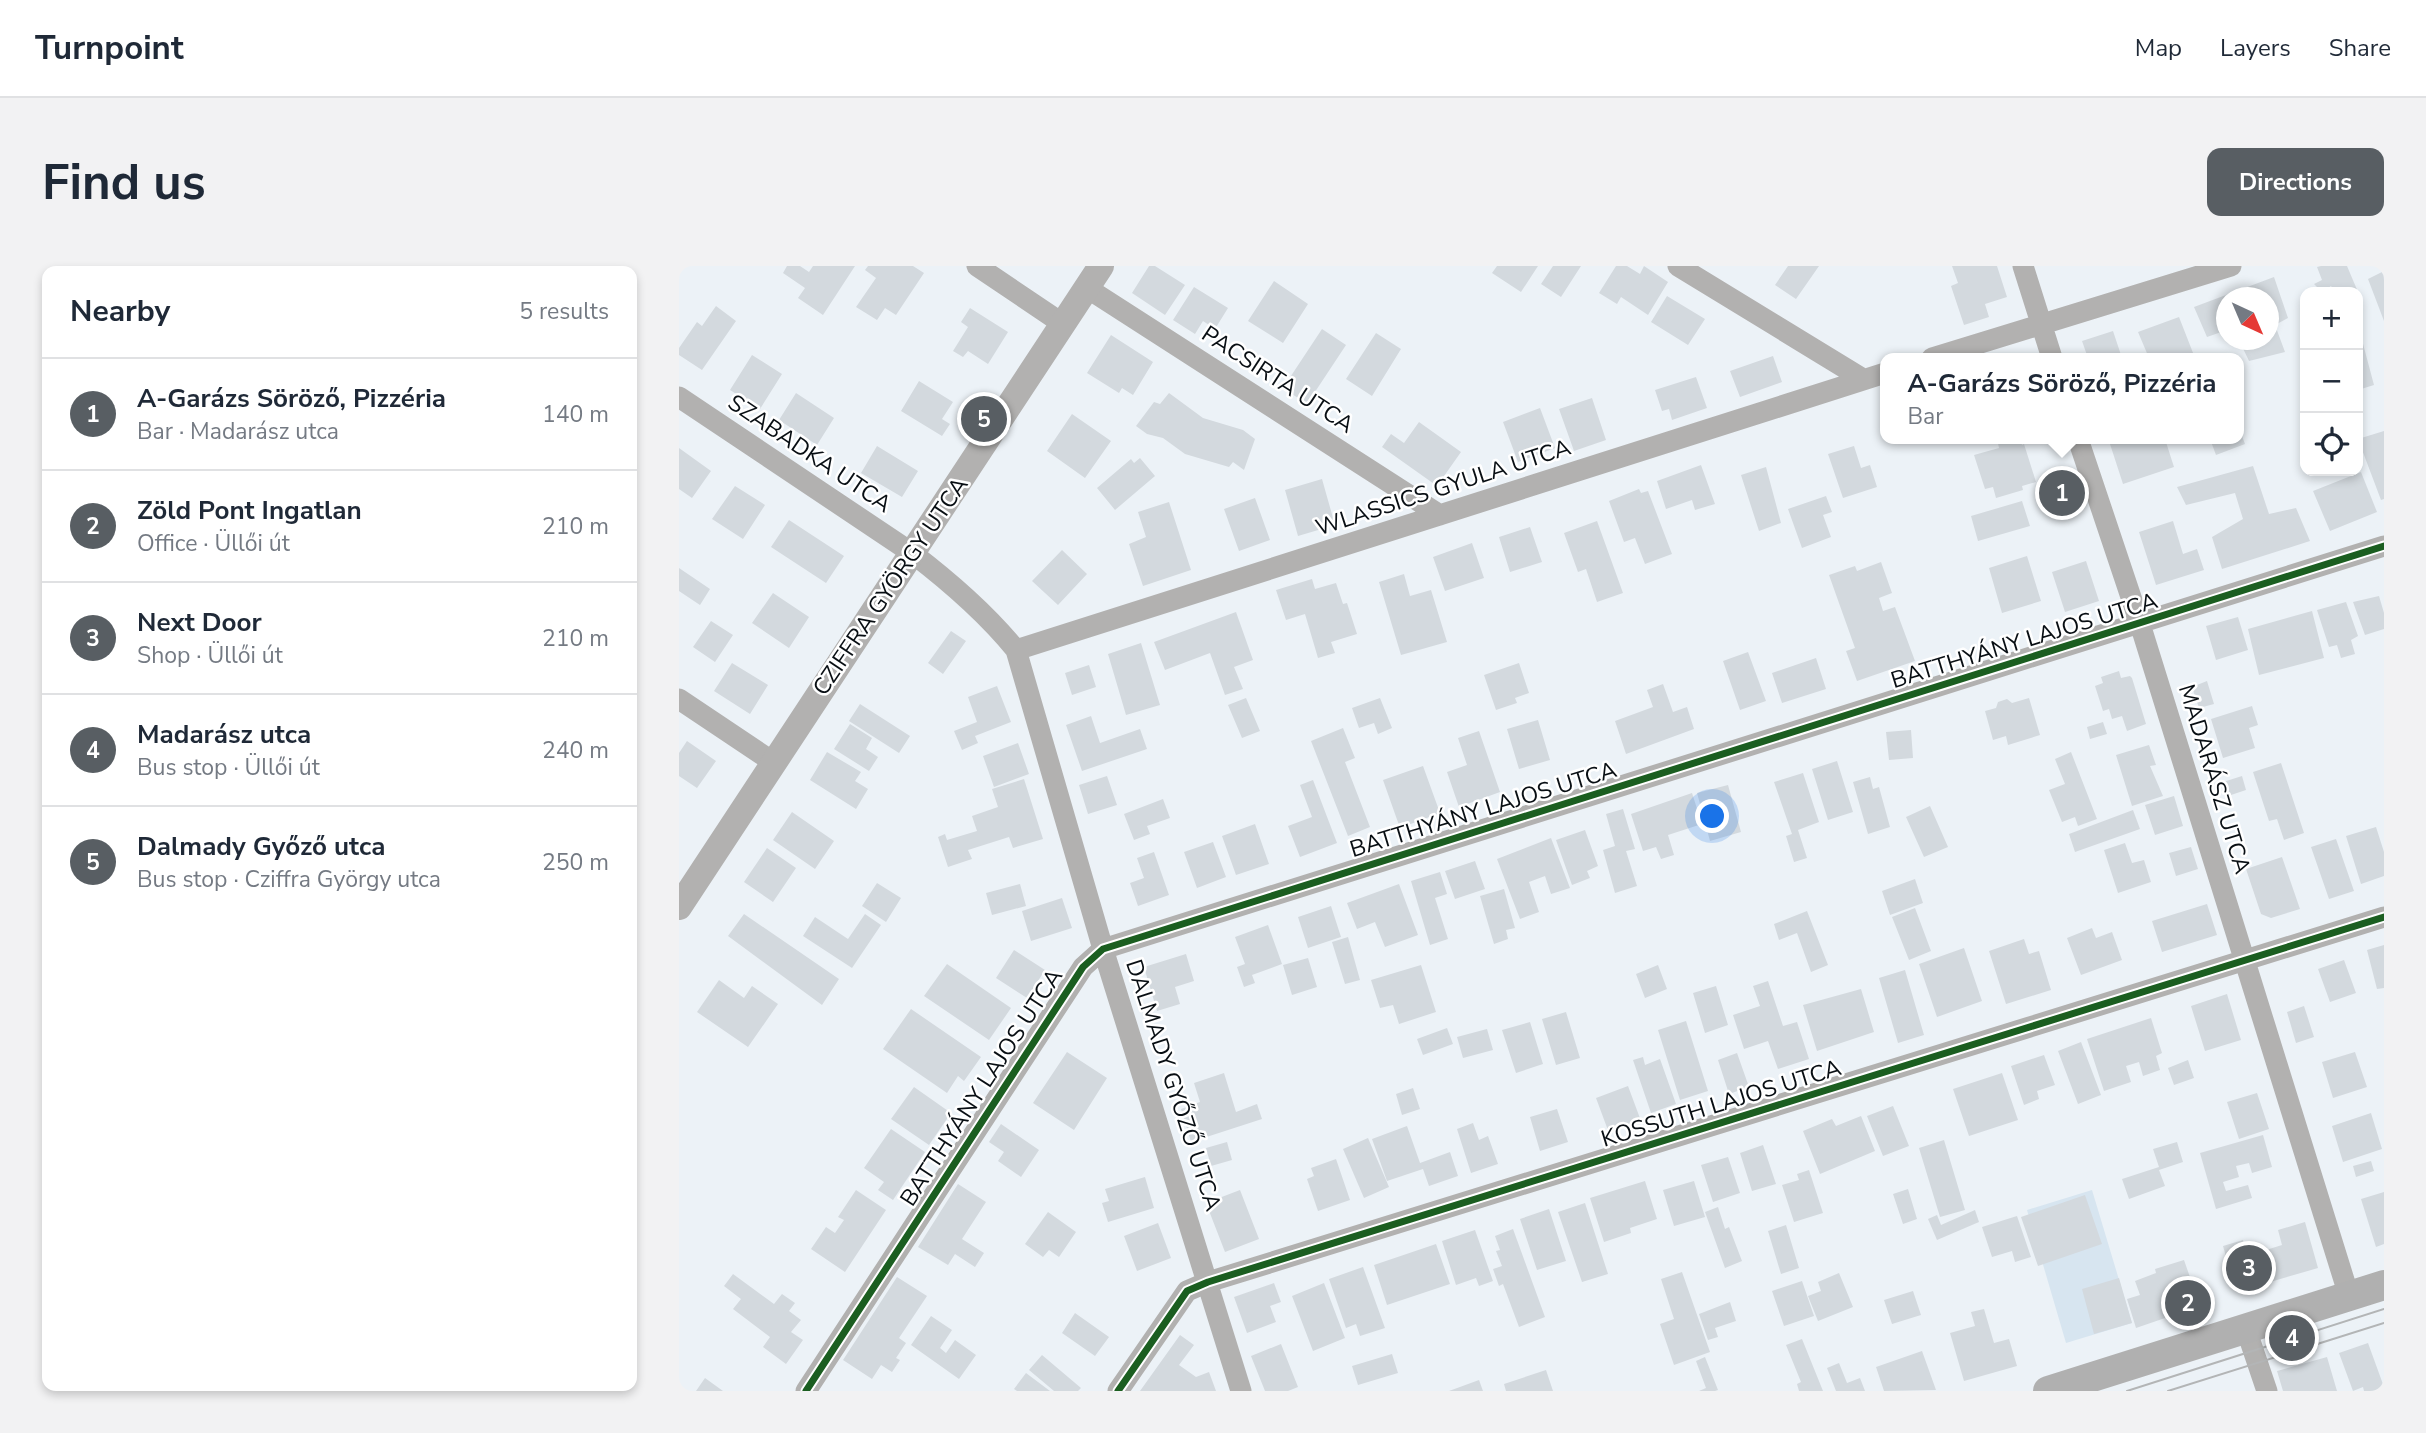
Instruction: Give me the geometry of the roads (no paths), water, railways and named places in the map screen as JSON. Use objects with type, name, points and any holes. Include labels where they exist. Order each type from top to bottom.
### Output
[{"type":"main road","points":[[2048,1391],[2384,1285]]},
{"type":"street","points":[[977,266],[1063,324]]},
{"type":"street","points":[[1678,266],[1863,380]]},
{"type":"street","points":[[2023,266],[2050,353]]},
{"type":"street","points":[[1949,353],[2231,266]]},
{"type":"street","name":"CZIFFRA GYÖRGY UTCA","points":[[679,907],[1094,277]]},
{"type":"street","name":"PACSIRTA UTCA","points":[[1094,277],[1440,515]]},
{"type":"street","name":"WLASSICS GYULA UTCA","points":[[1016,650],[1880,375]]},
{"type":"street","name":"SZABADKA UTCA","points":[[679,397],[912,553]]},
{"type":"street","name":"MADARÁSZ UTCA","points":[[2080,444],[2140,624],[2349,1296]]},
{"type":"street","name":"BATTHYÁNY LAJOS UTCA","points":[[806,1391],[1083,967],[1103,949],[2384,546]]},
{"type":"street","name":"DALMADY GYŐZŐ UTCA","points":[[912,553],[940,574],[999,628],[1016,650],[1103,949],[1241,1391]]},
{"type":"street","points":[[679,699],[773,762]]},
{"type":"street","name":"KOSSUTH LAJOS UTCA","points":[[1118,1391],[1187,1291],[1208,1282],[2384,918]]},
{"type":"street","points":[[2246,1329],[2267,1391]]},
{"type":"tram line","points":[[2127,1391],[2384,1309]]},
{"type":"tram line","points":[[2168,1391],[2384,1323]]},
{"type":"place","name":"Dalmady Győző utca","points":[[984,419]]},
{"type":"place","name":"A-Garázs Söröző, Pizzéria","points":[[2062,493]]},
{"type":"place","name":"Next Door","points":[[2249,1268]]},
{"type":"place","name":"Zöld Pont Ingatlan","points":[[2188,1303]]},
{"type":"place","name":"Madarász utca","points":[[2292,1338]]}]
